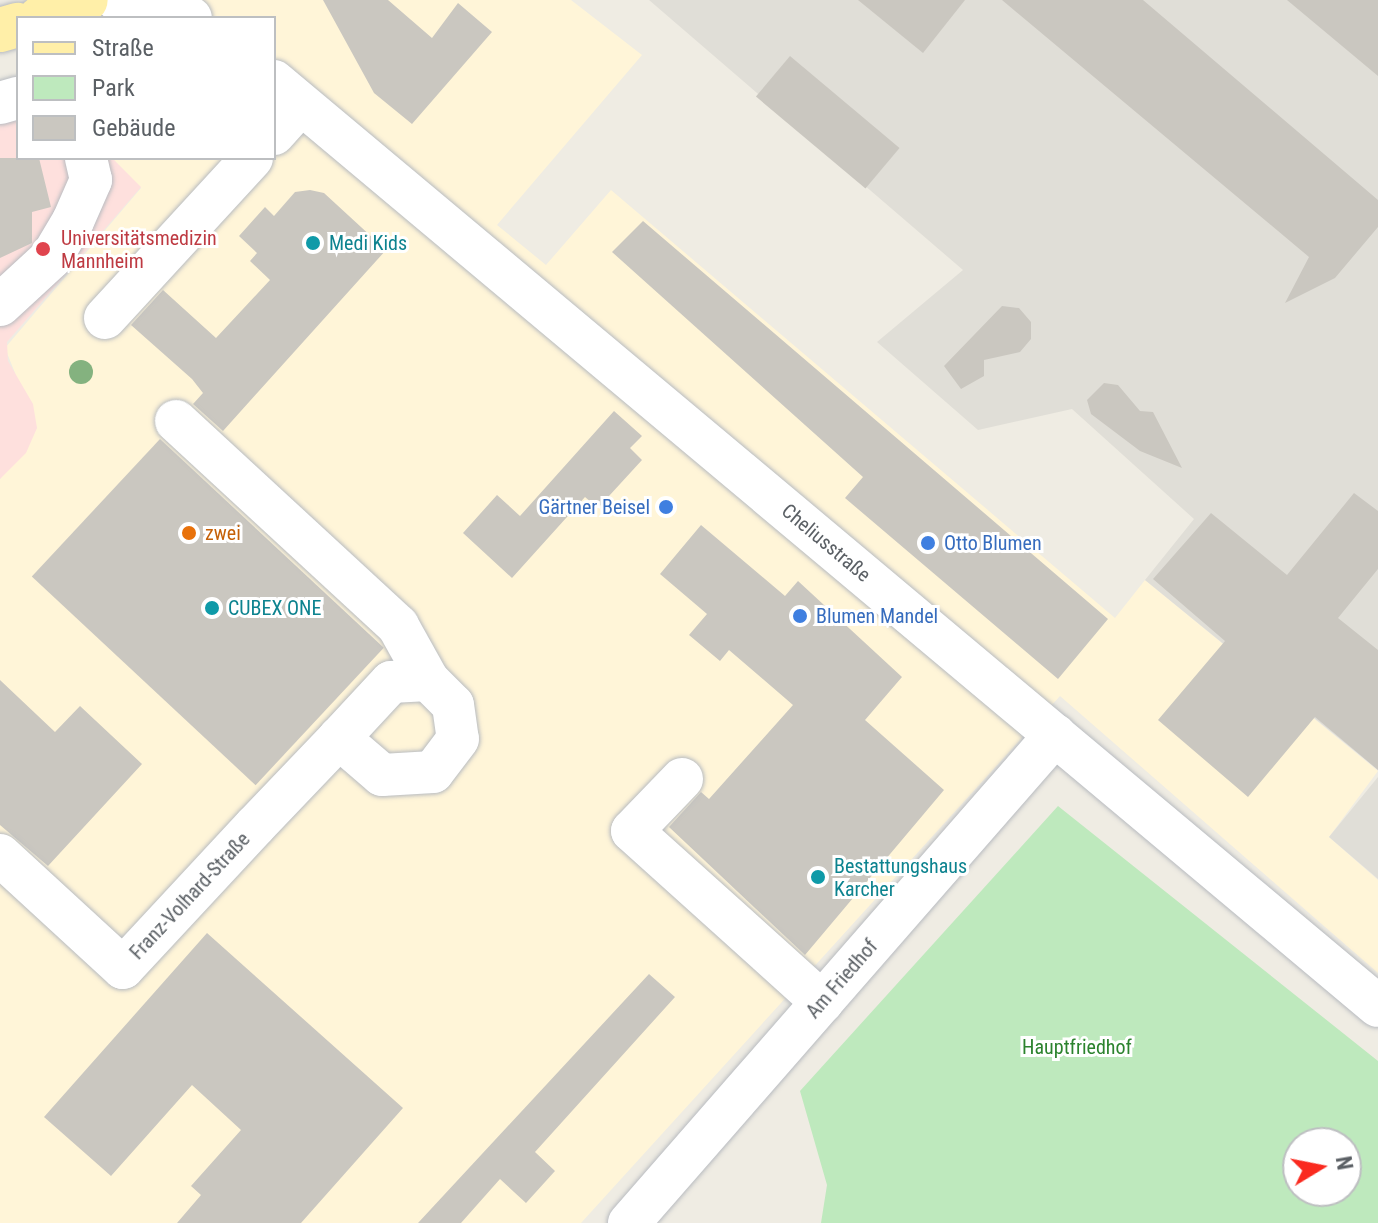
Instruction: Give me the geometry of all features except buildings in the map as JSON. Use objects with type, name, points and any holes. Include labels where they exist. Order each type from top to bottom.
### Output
[{"type":"main road","points":[[41,16],[53,0]]},
{"type":"main road","points":[[44,16],[86,0]]},
{"type":"street","points":[[117,0],[183,16]]},
{"type":"street","name":"Cheliusstraße","points":[[283,106],[1055,735],[1378,1006]]},
{"type":"street","points":[[0,305],[51,258],[73,221],[91,180],[86,160]]},
{"type":"street","points":[[105,318],[250,160]]},
{"type":"street","points":[[176,421],[398,626],[428,680],[453,705],[458,739],[433,772],[382,775],[339,738]]},
{"type":"street","name":"Franz-Volhard-Straße","points":[[0,855],[123,968],[391,682],[428,680]]},
{"type":"street","name":"Am Friedhof","points":[[629,1223],[1055,735]]},
{"type":"street","points":[[682,779],[632,831],[822,1002]]},
{"type":"shaded area","points":[[168,0],[571,0],[642,55],[497,225],[546,265],[611,190],[1115,618],[1145,580],[1378,771],[1329,837],[1378,880],[1378,973],[1060,696],[581,1223],[0,1223],[0,479],[37,428],[5,348],[141,188],[114,160],[276,160],[276,16],[155,16]]},
{"type":"shaded area","points":[[649,0],[1378,0],[1378,770],[1145,580],[1194,519],[1072,409],[978,430],[877,342],[963,270]]},
{"type":"shaded area","name":"Universitätsmedizin Mannheim","points":[[16,80],[16,160],[114,160],[141,187],[7,342],[8,361],[33,404],[37,428],[26,453],[0,479],[0,83]]},
{"type":"shaded area","points":[[1378,777],[1378,879],[1329,837]]},
{"type":"green space","name":"Hauptfriedhof","points":[[1058,806],[1378,1061],[1378,1223],[821,1223],[827,1185],[800,1091]]},
{"type":"place","name":"Medi Kids","points":[[313,243]]},
{"type":"place","name":"Universitätsmedizin Mannheim","points":[[43,249]]},
{"type":"place","name":"Gärtner Beisel","points":[[666,507]]},
{"type":"place","name":"zwei","points":[[189,533]]},
{"type":"place","name":"Otto Blumen","points":[[928,543]]},
{"type":"place","name":"CUBEX ONE","points":[[212,608]]},
{"type":"place","name":"Blumen Mandel","points":[[800,616]]},
{"type":"place","name":"Bestattungshaus Karcher","points":[[818,877]]}]
